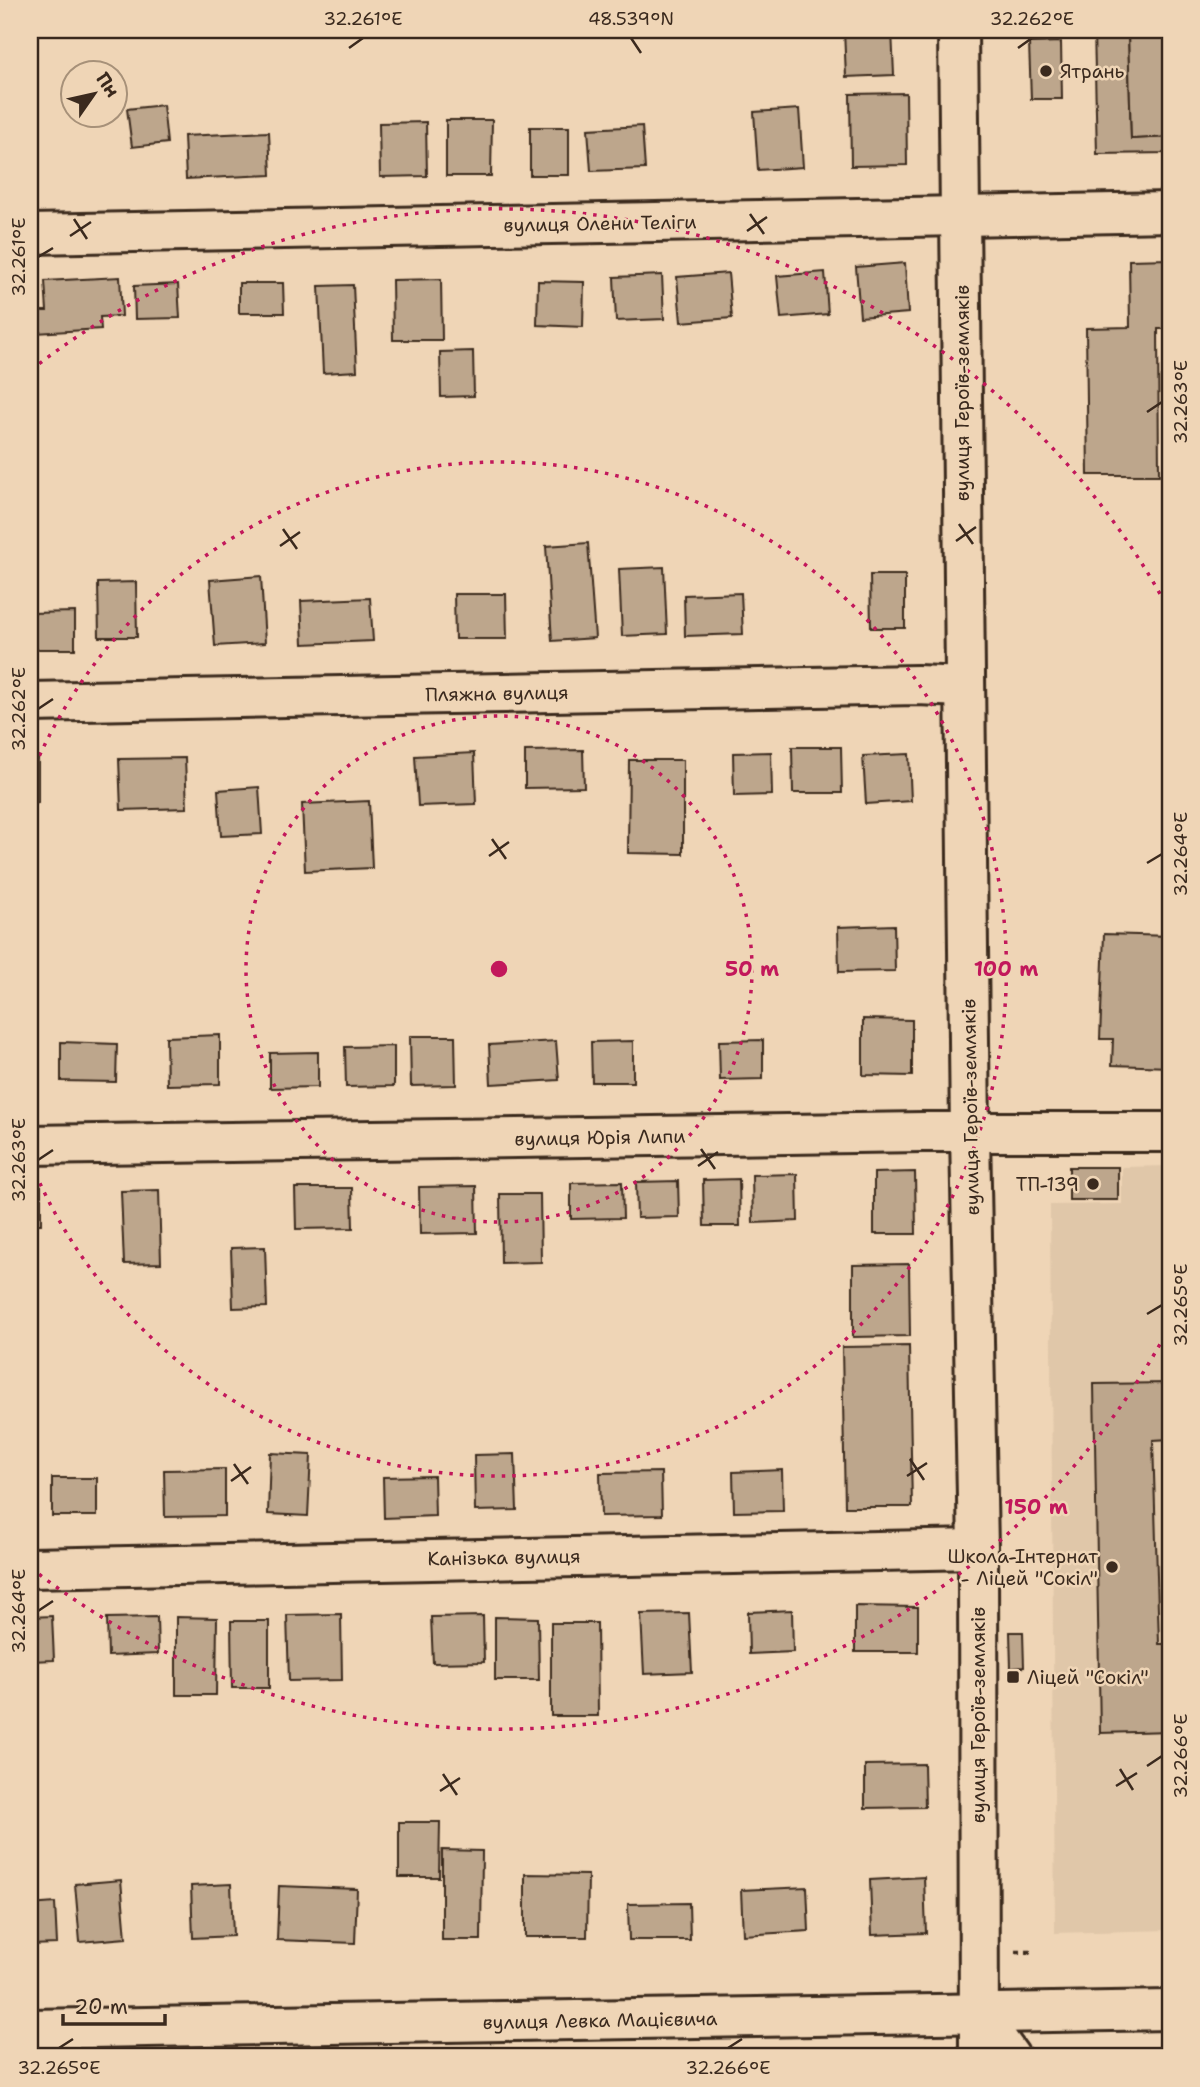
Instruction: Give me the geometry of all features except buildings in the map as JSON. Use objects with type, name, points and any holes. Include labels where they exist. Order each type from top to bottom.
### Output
[{"type":"street","name":"вулиця Героїв-земляків","points":[[958,30],[964,687],[978,1549],[979,2057]]},
{"type":"street","name":"вулиця Олени Теліги","points":[[30,234],[1170,212]]},
{"type":"street","name":"Пляжна вулиця","points":[[30,702],[917,685],[964,687]]},
{"type":"street","name":"вулиця Юрія Липи","points":[[30,1145],[1170,1132]]},
{"type":"street","name":"Канізька вулиця","points":[[30,1568],[978,1549]]},
{"type":"street","name":"вулиця Левка Мацієвича","points":[[30,2029],[1170,2010]]},
{"type":"street","points":[[979,2015],[1010,2057]]},
{"type":"shaded area","name":"Школа-Інтернат - Ліцей \"Сокіл\"","points":[[1170,1166],[1170,1930],[1055,1933],[1050,1205],[1122,1204],[1122,1167]]},
{"type":"place","name":"Ятрань","points":[[1046,71]]},
{"type":"place","name":"ТП-139","points":[[1093,1184]]},
{"type":"place","name":"Школа-Інтернат - Ліцей \"Сокіл\"","points":[[1112,1567]]},
{"type":"place","name":"Ліцей \"Сокіл\"","points":[[1013,1677]]}]
